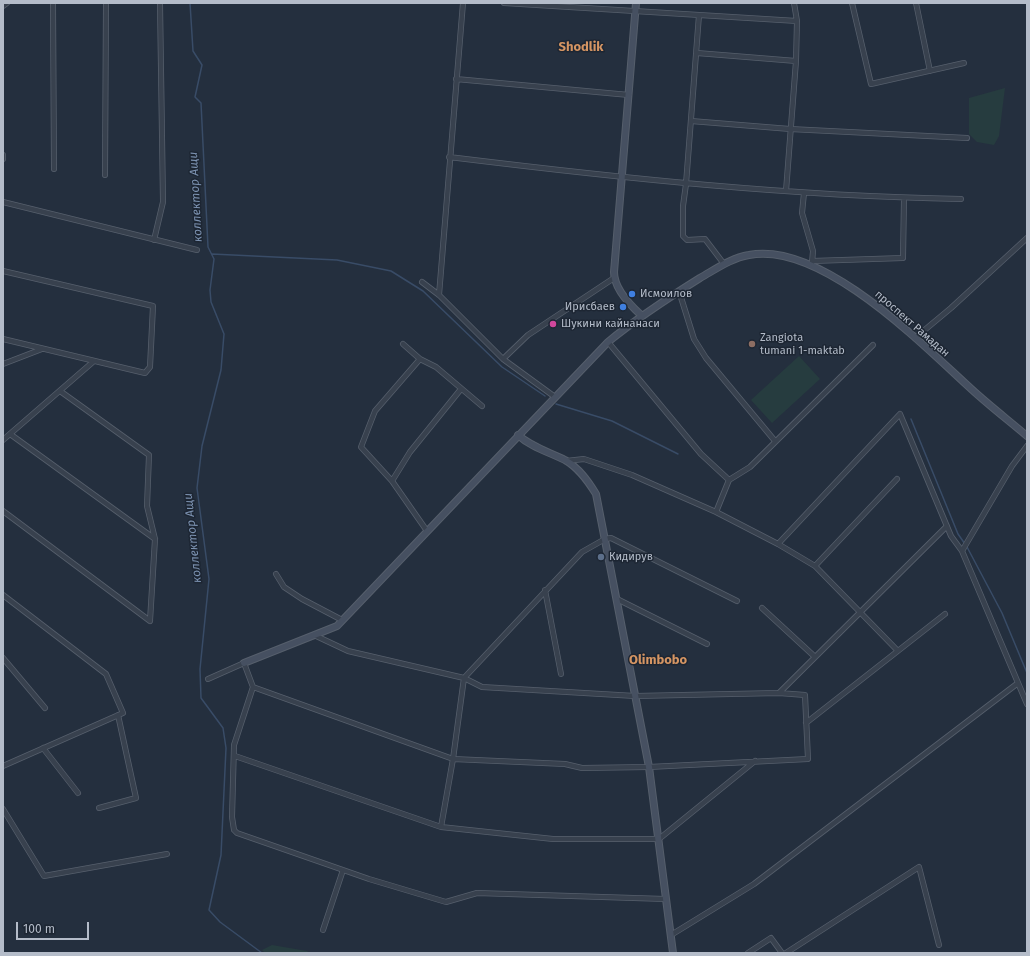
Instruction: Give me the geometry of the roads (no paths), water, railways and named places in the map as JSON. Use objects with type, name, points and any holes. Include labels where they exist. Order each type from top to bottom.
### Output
[{"type":"main road","points":[[636,3],[614,278],[626,299],[641,315]]},
{"type":"main road","name":"проспект Рамадан","points":[[244,663],[337,626],[608,342],[641,315],[678,291],[724,264],[745,256],[763,254],[812,264],[865,296],[889,314],[968,387],[1027,436]]},
{"type":"main road","points":[[518,435],[525,442],[566,460],[584,476],[596,494],[649,767],[673,953]]},
{"type":"street","points":[[3,6],[7,3]]},
{"type":"street","points":[[53,3],[54,169]]},
{"type":"street","points":[[105,175],[106,3]]},
{"type":"street","points":[[154,240],[163,202],[160,3]]},
{"type":"street","points":[[439,295],[449,157],[463,3]]},
{"type":"street","points":[[504,3],[797,21]]},
{"type":"street","points":[[786,191],[796,61],[797,21],[794,3]]},
{"type":"street","points":[[852,3],[871,84],[964,63]]},
{"type":"street","points":[[916,3],[930,71]]},
{"type":"street","points":[[699,15],[686,184],[682,206],[683,236],[687,240],[705,239],[724,264]]},
{"type":"street","points":[[697,53],[796,61]]},
{"type":"street","points":[[456,79],[629,95]]},
{"type":"street","points":[[691,121],[790,129],[967,138]]},
{"type":"street","points":[[449,157],[622,178],[686,184],[804,193],[961,199]]},
{"type":"street","points":[[804,193],[802,213],[812,251],[812,264],[903,258],[904,198]]},
{"type":"street","points":[[3,202],[197,250]]},
{"type":"street","points":[[915,338],[952,308],[1027,238]]},
{"type":"street","points":[[3,272],[153,306],[150,367],[145,373],[3,339]]},
{"type":"street","points":[[503,359],[528,335],[614,278]]},
{"type":"street","points":[[422,282],[439,295],[503,359],[555,397]]},
{"type":"street","points":[[678,291],[694,339],[706,358],[775,442]]},
{"type":"street","points":[[608,342],[701,454],[729,480]]},
{"type":"street","points":[[403,344],[420,359],[436,367],[482,406]]},
{"type":"street","points":[[716,512],[729,480],[750,467],[873,345]]},
{"type":"street","points":[[3,364],[42,349]]},
{"type":"street","points":[[420,359],[375,411],[361,447],[392,481],[427,531]]},
{"type":"street","points":[[3,440],[94,361]]},
{"type":"street","points":[[392,481],[410,452],[461,389]]},
{"type":"street","points":[[3,511],[150,621],[154,540],[147,506],[150,455],[60,391]]},
{"type":"street","points":[[778,544],[900,414],[951,536],[963,549],[1027,704]]},
{"type":"street","points":[[10,434],[154,540]]},
{"type":"street","points":[[963,549],[1012,466],[1027,446]]},
{"type":"street","points":[[566,460],[584,459],[632,475],[716,512],[778,544],[815,566],[898,650]]},
{"type":"street","points":[[815,566],[897,478]]},
{"type":"street","points":[[779,693],[814,656],[861,612],[947,526]]},
{"type":"street","points":[[441,827],[453,759],[464,678],[582,552],[605,539],[611,538],[737,601]]},
{"type":"street","points":[[276,574],[284,587],[302,599],[342,620]]},
{"type":"street","points":[[545,590],[561,674]]},
{"type":"street","points":[[3,595],[106,674],[123,713],[3,766]]},
{"type":"street","points":[[617,599],[708,644]]},
{"type":"street","points":[[762,608],[814,656]]},
{"type":"street","points":[[806,723],[945,614]]},
{"type":"street","points":[[253,687],[453,759],[565,764],[582,768],[649,767],[808,759],[805,695],[779,693],[635,696],[482,687],[464,678],[348,651],[314,635]]},
{"type":"street","points":[[3,658],[45,708]]},
{"type":"street","points":[[208,679],[244,663],[253,687],[234,745],[235,756],[232,817],[234,830],[343,870],[446,902],[476,893],[665,899]]},
{"type":"street","points":[[671,935],[754,884],[1018,683]]},
{"type":"street","points":[[99,808],[136,798],[118,715]]},
{"type":"street","points":[[43,748],[78,793]]},
{"type":"street","points":[[235,756],[441,827],[553,838],[659,839],[755,761]]},
{"type":"street","points":[[3,809],[44,876],[167,854]]},
{"type":"street","points":[[786,953],[919,868],[939,945]]},
{"type":"street","points":[[323,930],[343,870]]},
{"type":"street","points":[[748,953],[771,938],[782,953]]},
{"type":"waterway","name":"коллектор Ащи","points":[[190,3],[193,51],[202,65],[195,97],[201,103],[208,247],[214,259],[210,290],[211,302],[224,334],[221,370],[202,446],[197,488],[209,579],[200,669],[201,698],[223,728],[226,748],[221,855],[209,910],[220,922],[262,953]]},
{"type":"waterway","points":[[212,254],[337,260],[391,271],[423,291],[502,367],[545,396]]},
{"type":"waterway","points":[[556,404],[612,421],[678,454]]},
{"type":"waterway","points":[[911,419],[958,534],[965,544]]},
{"type":"waterway","points":[[967,547],[1002,613],[1027,673]]},
{"type":"place","name":"Исмоилов","points":[[632,294]]},
{"type":"place","name":"Ирисбаев","points":[[623,307]]},
{"type":"place","name":"Шукини кайнанаси","points":[[553,324]]},
{"type":"place","name":"Zangiota tumani 1-maktab","points":[[752,344]]},
{"type":"place","name":"Кидирув","points":[[601,557]]},
{"type":"district","name":"Shodlik","points":[[581,47]]},
{"type":"district","name":"Olimbobo","points":[[658,660]]}]
